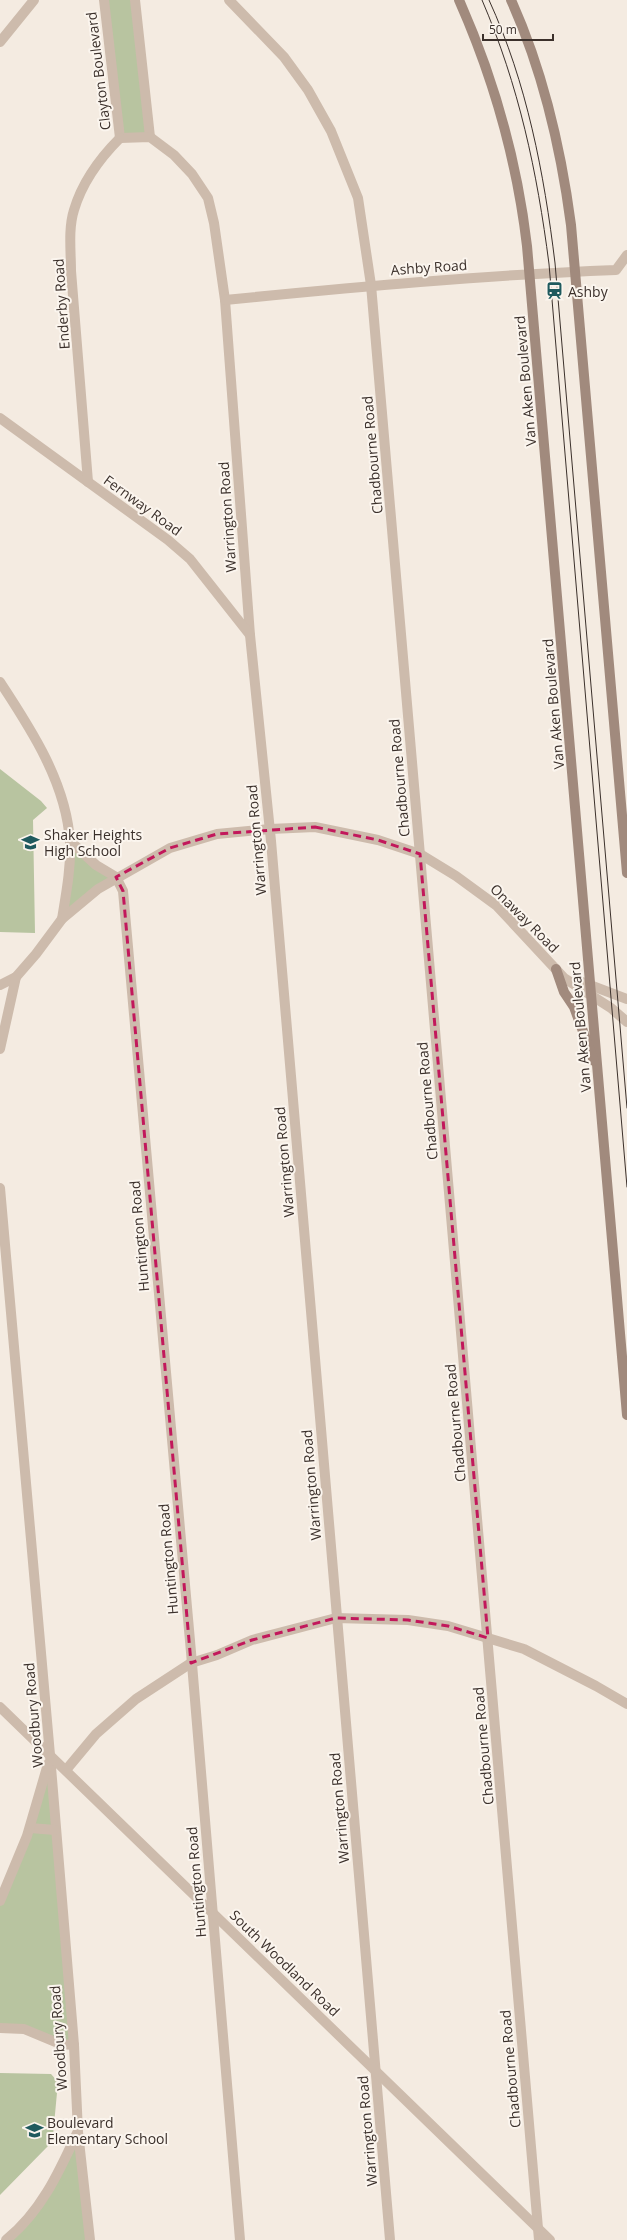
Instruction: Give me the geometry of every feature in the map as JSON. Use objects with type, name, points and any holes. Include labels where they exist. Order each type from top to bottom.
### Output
[{"type":"main road","name":"Van Aken Boulevard","points":[[459,0],[484,61],[503,120],[520,198],[530,273],[627,1415]]},
{"type":"main road","points":[[511,0],[532,57],[556,140],[568,200],[576,272],[627,873]]},
{"type":"main road","points":[[556,970],[564,992],[574,1007],[598,1069]]},
{"type":"street","points":[[0,42],[34,0]]},
{"type":"street","name":"Clayton Boulevard","points":[[104,0],[120,138]]},
{"type":"street","points":[[120,138],[150,136],[135,0]]},
{"type":"street","name":"Chadbourne Road","points":[[229,0],[284,57],[308,90],[331,131],[358,198],[371,285],[539,2240]]},
{"type":"street","name":"Warrington Road","points":[[150,136],[174,155],[192,174],[208,198],[225,300],[250,635],[270,829],[390,2240]]},
{"type":"street","name":"Enderby Road","points":[[88,482],[71,272],[71,240],[74,210],[87,181],[107,152],[120,138]]},
{"type":"street","name":"Ashby Road","points":[[225,300],[371,285],[530,273],[616,270],[627,255]]},
{"type":"street","name":"Fernway Road","points":[[0,418],[190,558],[250,635]]},
{"type":"street","points":[[0,682],[44,756],[64,809],[70,841],[62,918]]},
{"type":"street","name":"Onaway Road","points":[[0,985],[16,977],[36,954],[62,918],[98,888],[170,848],[217,834],[270,829],[315,827],[378,840],[420,854],[456,876],[497,906],[523,931],[564,978],[619,1014],[627,1022]]},
{"type":"street","points":[[70,841],[96,865],[116,877]]},
{"type":"street","name":"Huntington Road","points":[[116,877],[123,899],[213,1912],[240,2240]]},
{"type":"street","points":[[0,1049],[16,977]]},
{"type":"street","points":[[564,978],[590,984],[627,1000]]},
{"type":"street","name":"Woodbury Road","points":[[0,1188],[74,2045],[78,2132],[90,2240]]},
{"type":"street","points":[[66,1770],[96,1734],[136,1699],[191,1662],[217,1655],[252,1640],[336,1618],[408,1620],[448,1626],[524,1649],[596,1686],[627,1704]]},
{"type":"street","name":"South Woodland Road","points":[[0,1707],[550,2240]]},
{"type":"street","points":[[0,1901],[30,1828],[50,1755]]},
{"type":"street","points":[[30,1828],[55,1830]]},
{"type":"street","points":[[0,2028],[24,2029],[60,2044],[74,2045]]},
{"type":"street","points":[[6,2240],[27,2220],[48,2193],[78,2132]]},
{"type":"highlighted area","points":[[315,827],[378,840],[420,854],[488,1638],[448,1626],[408,1620],[336,1618],[252,1640],[191,1663],[123,891],[116,877],[170,848],[217,834]]},
{"type":"green space","points":[[104,0],[135,0],[150,137],[120,138]]},
{"type":"green space","points":[[0,769],[41,801],[47,808],[33,820],[35,933],[0,932]]},
{"type":"green space","points":[[70,841],[116,877],[62,919]]},
{"type":"green space","points":[[50,1755],[74,2045],[0,2028],[0,1901]]},
{"type":"green space","points":[[0,2073],[51,2074],[58,2082],[52,2146],[48,2146],[0,2195]]},
{"type":"green space","points":[[78,2132],[90,2240],[6,2240],[27,2220]]},
{"type":"tram line","points":[[482,0],[506,64],[525,129],[539,196],[549,264],[627,1187]]},
{"type":"tram line","points":[[489,0],[514,63],[524,96],[539,162],[551,229],[627,1108]]},
{"type":"place","name":"Ashby","points":[[555,291]]},
{"type":"place","name":"Shaker Heights High School","points":[[31,842]]},
{"type":"place","name":"Boulevard Elementary School","points":[[34,2130]]}]
